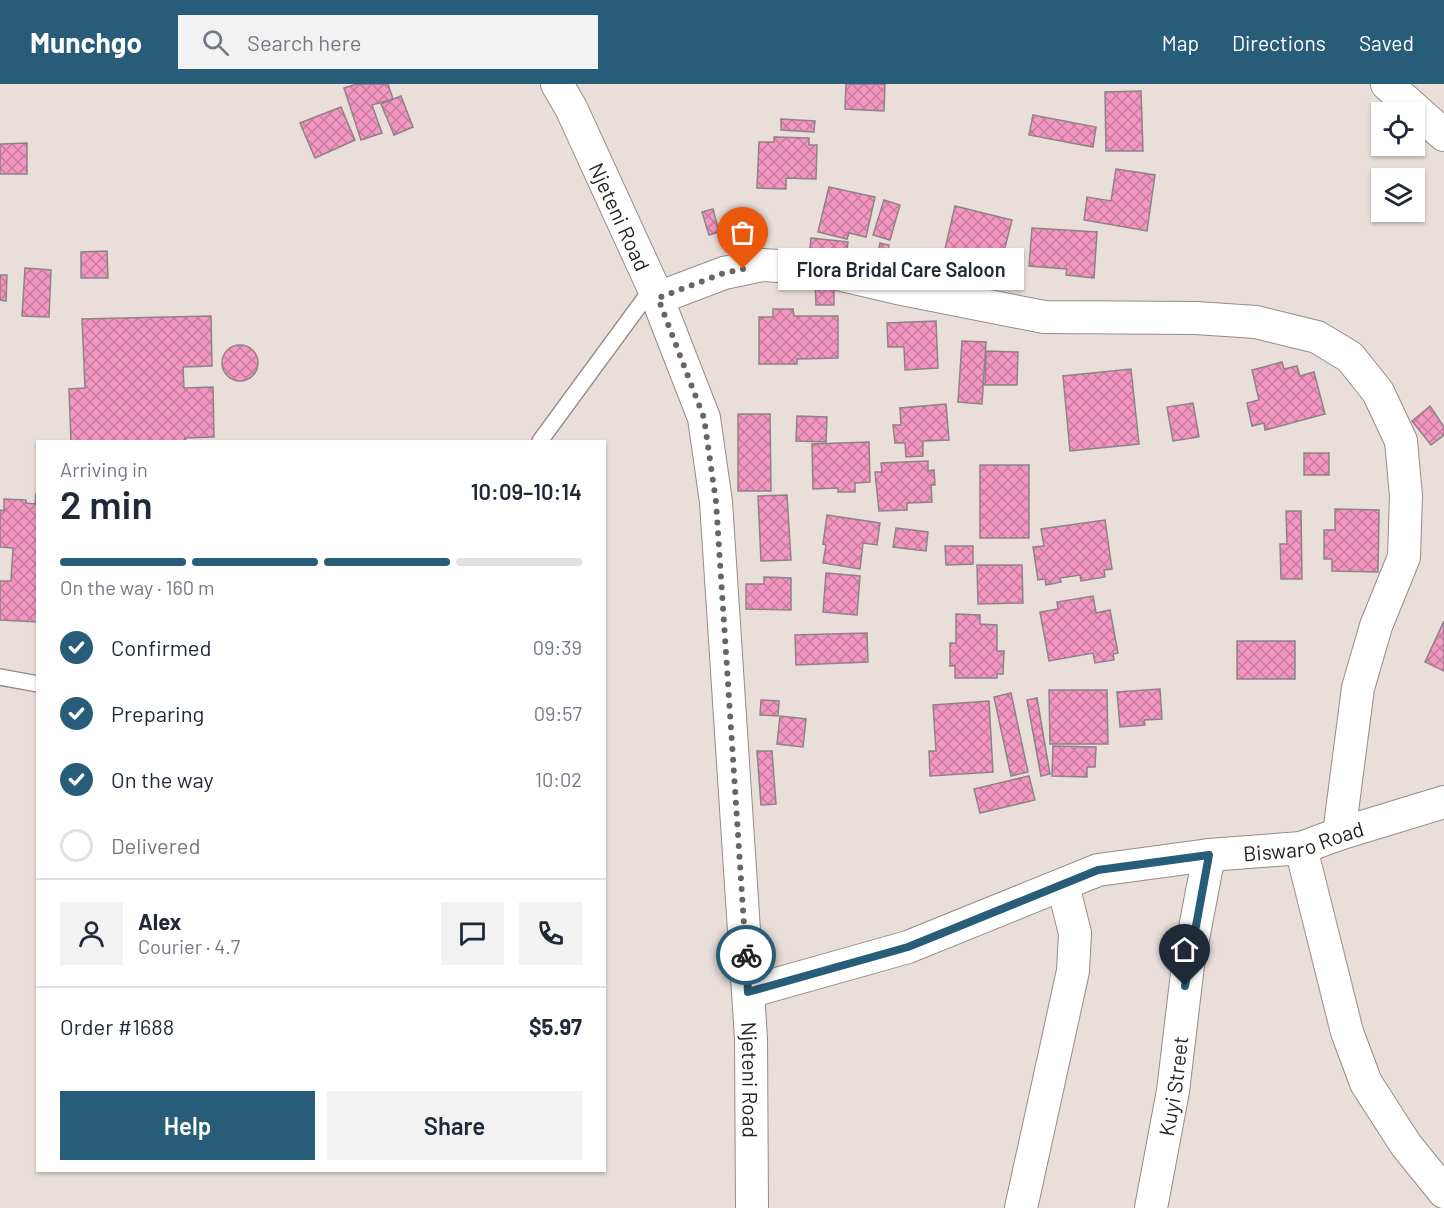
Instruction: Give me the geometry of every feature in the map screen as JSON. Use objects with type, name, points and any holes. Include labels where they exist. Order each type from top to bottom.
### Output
[{"type":"street","name":"Njeteni Road","points":[[557,84],[571,108],[656,293],[704,418],[716,502],[751,1039],[752,1208]]},
{"type":"street","points":[[1387,84],[1444,135]]},
{"type":"street","points":[[656,293],[724,273],[762,265],[812,268],[897,288],[1044,317],[1196,318],[1256,322],[1317,337],[1350,357],[1378,392],[1401,441],[1406,496],[1404,557],[1376,626],[1358,688],[1339,834]]},
{"type":"street","name":"Biswaro Road","points":[[748,992],[908,947],[1098,870],[1209,855],[1301,848],[1444,801]]},
{"type":"street","points":[[1301,848],[1347,1032],[1366,1083],[1406,1145],[1444,1192]]},
{"type":"street","name":"Kuyi Street","points":[[1151,1208],[1173,1091],[1188,965],[1209,855]]},
{"type":"street","points":[[1021,1208],[1073,971],[1075,933],[1063,885]]},
{"type":"lane","points":[[541,440],[656,293]]},
{"type":"lane","points":[[0,677],[36,684]]},
{"type":"building","points":[[357,84],[388,84],[393,99],[372,105],[382,133],[361,140],[344,88]]},
{"type":"building","points":[[846,84],[885,84],[884,111],[845,109]]},
{"type":"building","points":[[1141,91],[1143,151],[1106,151],[1105,92]]},
{"type":"building","points":[[401,96],[413,127],[394,135],[381,104]]},
{"type":"building","points":[[341,107],[355,140],[315,158],[300,123]]},
{"type":"building","points":[[1033,115],[1096,127],[1093,147],[1029,135]]},
{"type":"building","points":[[781,119],[815,121],[814,132],[781,130]]},
{"type":"building","points":[[774,137],[809,138],[809,145],[817,145],[816,179],[786,178],[786,189],[757,188],[759,142],[774,142]]},
{"type":"building","points":[[27,143],[27,174],[0,174],[0,144]]},
{"type":"building","points":[[1116,169],[1155,175],[1147,231],[1084,220],[1087,197],[1111,201]]},
{"type":"building","points":[[829,187],[875,197],[866,237],[849,233],[847,239],[818,232]]},
{"type":"building","points":[[884,200],[900,205],[890,240],[873,235]]},
{"type":"building","points":[[955,206],[1012,220],[1001,263],[945,249]]},
{"type":"building","points":[[713,209],[719,232],[709,235],[702,212]]},
{"type":"building","points":[[741,216],[750,216],[751,232],[755,232],[755,235],[760,237],[761,244],[741,244]]},
{"type":"building","points":[[1032,228],[1097,232],[1094,278],[1066,275],[1067,269],[1029,266]]},
{"type":"building","points":[[811,238],[848,242],[846,261],[809,257]]},
{"type":"building","points":[[880,243],[889,245],[887,258],[877,256]]},
{"type":"building","points":[[107,251],[108,278],[81,278],[81,252]]},
{"type":"building","points":[[25,268],[51,270],[49,317],[22,316]]},
{"type":"building","points":[[0,275],[7,275],[6,301],[0,300]]},
{"type":"building","points":[[834,276],[834,305],[816,305],[815,277]]},
{"type":"building","points":[[773,309],[793,309],[794,316],[838,316],[838,358],[797,359],[797,364],[759,364],[759,317],[773,317]]},
{"type":"building","points":[[211,316],[212,366],[183,367],[184,388],[213,387],[214,437],[185,438],[186,440],[71,440],[69,389],[85,388],[82,319]]},
{"type":"building","points":[[936,321],[938,368],[905,370],[904,347],[888,347],[887,323]]},
{"type":"building","points":[[962,341],[986,342],[982,404],[958,402]]},
{"type":"building","points":[[240,345],[253,350],[258,363],[253,376],[240,381],[227,376],[222,363],[227,350]]},
{"type":"building","points":[[986,351],[1018,352],[1017,385],[985,385]]},
{"type":"building","points":[[1282,362],[1284,369],[1297,366],[1300,376],[1314,372],[1325,414],[1265,430],[1264,423],[1252,426],[1247,403],[1259,400],[1252,370]]},
{"type":"building","points":[[1131,369],[1139,444],[1070,451],[1063,376]]},
{"type":"building","points":[[1193,403],[1199,437],[1173,441],[1167,407]]},
{"type":"building","points":[[946,404],[949,440],[923,441],[923,456],[906,457],[905,443],[895,443],[893,425],[901,425],[900,408]]},
{"type":"building","points":[[1430,406],[1444,427],[1444,435],[1431,445],[1412,421]]},
{"type":"building","points":[[738,414],[770,414],[771,491],[738,491]]},
{"type":"building","points":[[797,416],[827,417],[826,442],[796,441]]},
{"type":"building","points":[[869,442],[870,482],[855,483],[855,492],[838,492],[838,488],[813,489],[812,444]]},
{"type":"building","points":[[1304,453],[1329,453],[1329,475],[1304,475]]},
{"type":"building","points":[[928,461],[928,471],[934,470],[935,485],[931,485],[932,502],[907,503],[907,510],[879,511],[875,472],[882,472],[881,463]]},
{"type":"building","points":[[980,465],[1029,465],[1029,538],[980,538]]},
{"type":"building","points":[[36,494],[36,622],[0,620],[0,581],[11,581],[13,548],[0,547],[0,510],[4,511],[4,499],[26,500],[26,503],[35,504]]},
{"type":"building","points":[[787,495],[791,560],[761,561],[758,496]]},
{"type":"building","points":[[1335,509],[1379,510],[1378,572],[1332,571],[1332,559],[1324,559],[1324,530],[1335,530]]},
{"type":"building","points":[[1286,511],[1301,511],[1302,579],[1281,579],[1280,544],[1287,544]]},
{"type":"building","points":[[827,515],[880,523],[877,545],[863,543],[860,569],[823,563]]},
{"type":"building","points":[[1105,520],[1112,569],[1104,570],[1105,577],[1081,581],[1080,575],[1060,578],[1061,582],[1046,585],[1045,579],[1038,580],[1033,547],[1044,546],[1041,529]]},
{"type":"building","points":[[896,528],[928,532],[926,551],[893,547]]},
{"type":"building","points":[[945,546],[973,546],[973,564],[946,565]]},
{"type":"building","points":[[977,565],[1022,565],[1023,603],[978,604]]},
{"type":"building","points":[[826,573],[860,576],[857,615],[823,612]]},
{"type":"building","points":[[764,577],[791,578],[791,610],[746,609],[746,584],[764,584]]},
{"type":"building","points":[[1093,596],[1096,613],[1110,610],[1118,653],[1113,654],[1114,660],[1095,663],[1093,653],[1049,661],[1040,612],[1058,609],[1057,602]]},
{"type":"building","points":[[956,614],[980,615],[980,624],[997,625],[997,651],[1004,651],[1003,674],[997,674],[997,678],[955,678],[955,666],[950,666],[950,643],[956,643]]},
{"type":"building","points":[[1444,621],[1444,671],[1425,662]]},
{"type":"building","points":[[867,633],[868,662],[796,665],[795,635]]},
{"type":"building","points":[[1237,641],[1295,641],[1295,679],[1237,679]]},
{"type":"building","points":[[1160,689],[1162,719],[1144,720],[1145,725],[1120,727],[1117,692]]},
{"type":"building","points":[[1049,690],[1107,690],[1108,744],[1050,744]]},
{"type":"building","points":[[1011,693],[1028,772],[1011,776],[994,697]]},
{"type":"building","points":[[1037,698],[1050,774],[1041,776],[1027,700]]},
{"type":"building","points":[[761,700],[779,701],[778,716],[760,715]]},
{"type":"building","points":[[989,701],[993,772],[930,776],[929,751],[936,751],[933,705]]},
{"type":"building","points":[[780,716],[806,719],[803,747],[777,744]]},
{"type":"building","points":[[1053,746],[1096,747],[1095,767],[1087,767],[1087,777],[1052,776]]},
{"type":"building","points":[[757,751],[772,751],[776,804],[761,805]]},
{"type":"building","points":[[1029,776],[1035,800],[980,813],[974,789]]},
{"type":"way so far","points":[[743,269],[724,273],[658,298],[704,418],[716,502],[746,955]]},
{"type":"place","name":"Flora Bridal Care Saloon","points":[[743,269]]},
{"type":"route","points":[[746,955],[748,992],[908,947],[1098,870],[1209,855],[1185,986]]}]
